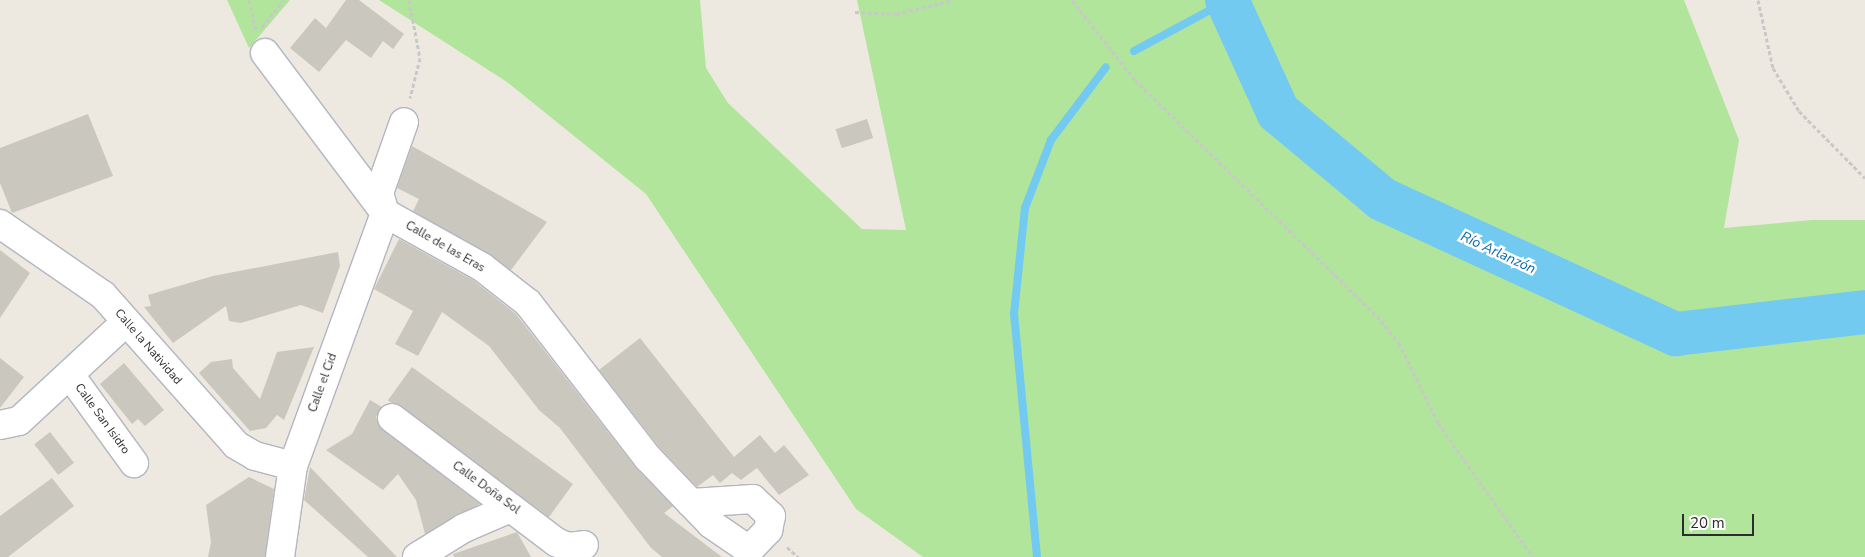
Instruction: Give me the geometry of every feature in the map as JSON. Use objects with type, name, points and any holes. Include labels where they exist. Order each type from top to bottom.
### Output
[{"type":"street","name":"Calle de las Eras","points":[[265,53],[385,213],[482,267],[528,303],[648,458],[691,503]]},
{"type":"street","points":[[385,213],[379,193],[404,122]]},
{"type":"street","name":"Calle el Cid","points":[[280,557],[293,466],[385,213]]},
{"type":"street","name":"Calle la Natividad","points":[[0,224],[103,295],[236,444],[255,456],[293,466]]},
{"type":"street","name":"Calle San Isidro","points":[[0,425],[19,420],[126,322]]},
{"type":"street","name":"Calle San Isidro","points":[[70,375],[134,462]]},
{"type":"street","name":"Calle Doña Sol","points":[[392,418],[556,542],[568,547],[584,545]]},
{"type":"street","points":[[417,557],[464,528],[511,508]]},
{"type":"path","points":[[249,0],[257,33],[284,0]]},
{"type":"path","points":[[404,122],[420,58],[408,0]]},
{"type":"path","points":[[855,12],[896,14],[953,0]]},
{"type":"path","points":[[1072,0],[1135,80],[1376,316],[1399,343],[1438,423],[1533,557]]},
{"type":"path","points":[[1758,0],[1774,68],[1795,104],[1865,178]]},
{"type":"green space","points":[[227,0],[290,0],[249,48]]},
{"type":"green space","points":[[379,0],[700,0],[706,68],[728,103],[862,229],[906,230],[857,0],[1684,0],[1739,140],[1724,228],[1812,220],[1865,220],[1865,557],[923,557],[856,509],[646,194],[507,82]]},
{"type":"building","points":[[346,0],[359,0],[404,34],[393,49],[383,41],[371,58],[346,40],[319,72],[290,48],[315,18],[326,28]]},
{"type":"building","points":[[88,114],[113,176],[12,213],[0,183],[0,148]]},
{"type":"building","points":[[867,119],[873,138],[842,148],[836,129]]},
{"type":"building","points":[[412,146],[547,222],[511,270],[413,211],[419,199],[397,188]]},
{"type":"building","points":[[399,239],[473,280],[516,314],[636,468],[673,506],[664,513],[722,557],[662,557],[651,548],[560,428],[539,410],[489,346],[442,312],[418,356],[395,344],[413,311],[374,289]]},
{"type":"building","points":[[0,250],[30,273],[0,318]]},
{"type":"building","points":[[338,252],[340,266],[323,313],[301,305],[241,323],[229,321],[226,306],[173,343],[144,307],[151,306],[148,295],[213,276]]},
{"type":"building","points":[[640,338],[734,457],[760,435],[775,453],[784,445],[809,475],[779,495],[757,468],[741,480],[732,473],[720,483],[713,475],[697,487],[660,448],[599,370]]},
{"type":"building","points":[[314,347],[284,420],[277,415],[266,428],[250,431],[199,373],[211,362],[232,359],[233,368],[260,399],[277,352]]},
{"type":"building","points":[[0,358],[24,377],[0,408]]},
{"type":"building","points":[[124,363],[164,410],[145,426],[138,419],[132,424],[100,384]]},
{"type":"building","points":[[412,367],[573,484],[549,517],[388,400]]},
{"type":"building","points":[[370,400],[382,407],[376,417],[383,430],[480,504],[425,534],[416,500],[398,474],[383,490],[326,450],[352,434]]},
{"type":"building","points":[[50,432],[74,463],[58,475],[34,444]]},
{"type":"building","points":[[310,467],[397,557],[368,557],[304,500]]},
{"type":"building","points":[[249,477],[274,489],[265,557],[208,557],[211,542],[206,505]]},
{"type":"building","points":[[52,478],[74,506],[8,557],[0,557],[0,516]]},
{"type":"building","points":[[517,532],[531,557],[454,557],[453,554]]},
{"type":"waterway","name":"Río Arlanzón","points":[[1227,0],[1278,112],[1382,199],[1676,334],[1865,312]]},
{"type":"waterway","points":[[1134,51],[1227,1]]},
{"type":"waterway","points":[[1037,557],[1014,314],[1025,208],[1051,140],[1106,67]]}]
